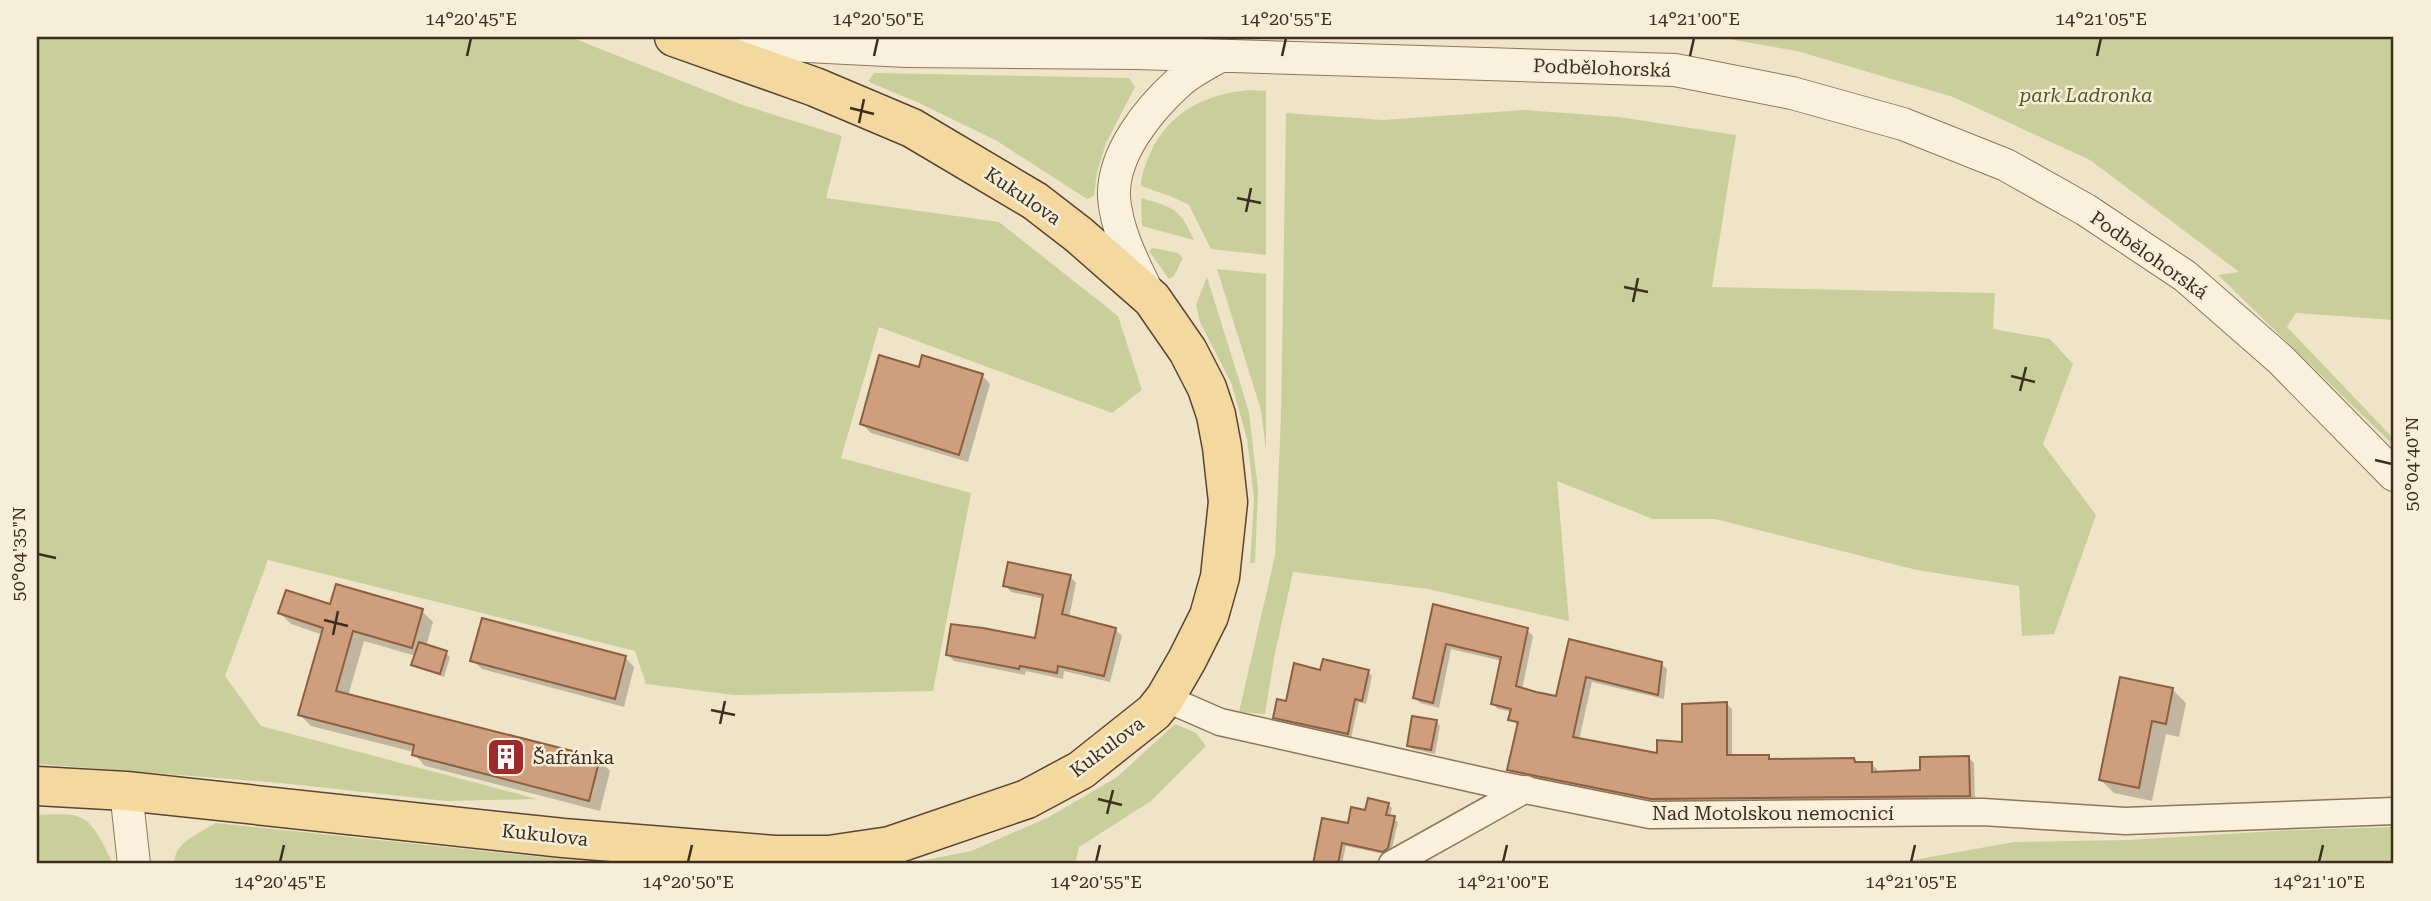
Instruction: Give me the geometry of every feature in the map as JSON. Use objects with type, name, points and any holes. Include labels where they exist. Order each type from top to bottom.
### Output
[{"type":"main road","name":"Kukulova","points":[[37,786],[127,791],[564,838],[775,855],[829,855],[890,846],[1027,799],[1081,770],[1154,712],[1187,660],[1209,616],[1220,577],[1228,502],[1222,447],[1207,388],[1188,351],[1152,299],[1079,235],[1035,201],[912,128],[815,87],[679,38]]},
{"type":"street","name":"Podbělohorská","points":[[679,38],[906,51],[1220,56],[1675,70],[1792,93],[1903,124],[2006,165],[2086,210],[2185,275],[2281,360],[2394,475]]},
{"type":"street","points":[[1152,299],[1126,248],[1114,196],[1122,153],[1147,115],[1180,80],[1220,56]]},
{"type":"street","name":"Nad Motolskou nemocnicí","points":[[1165,698],[1220,722],[1650,815],[1983,812],[2124,821],[2394,810]]},
{"type":"street","points":[[1392,864],[1526,789]]},
{"type":"street","points":[[127,791],[134,864]]},
{"type":"green space","points":[[37,37],[570,37],[740,104],[842,136],[826,198],[999,222],[1118,316],[1142,390],[1112,413],[879,327],[841,458],[971,493],[933,691],[734,695],[646,684],[635,651],[268,560],[225,676],[261,726],[537,799],[446,801],[281,783],[37,764]]},
{"type":"green space","name":"park Ladronka","points":[[1717,37],[2394,37],[2394,320],[2296,313],[2287,327],[2394,439],[2394,446],[2218,275],[2239,272],[2090,160],[1953,97],[1797,51]]},
{"type":"green space","points":[[874,73],[1129,78],[1135,87],[1106,143],[1097,172],[1094,196],[1087,199],[997,141],[871,83],[869,80]]},
{"type":"green space","points":[[1248,90],[1266,91],[1266,255],[1211,249],[1189,205],[1141,186],[1154,145],[1162,132],[1182,113],[1219,95]]},
{"type":"green space","points":[[1524,110],[1619,117],[1736,135],[1712,287],[1995,293],[1993,329],[2050,339],[2073,364],[2043,444],[2096,515],[2054,634],[2022,636],[2019,586],[1917,570],[1715,519],[1653,519],[1557,481],[1569,621],[1428,589],[1293,572],[1265,714],[1239,712],[1275,556],[1281,417],[1286,113],[1383,120]]},
{"type":"green space","points":[[1141,198],[1175,211],[1194,240],[1142,226]]},
{"type":"green space","points":[[1153,248],[1178,253],[1183,258],[1174,276],[1169,279],[1149,251]]},
{"type":"green space","points":[[1217,269],[1266,274],[1266,451],[1261,410]]},
{"type":"green space","points":[[1207,277],[1249,412],[1258,490],[1255,563],[1250,563],[1254,499],[1247,439],[1232,385],[1200,322],[1196,305]]},
{"type":"green space","points":[[1175,724],[1196,733],[1206,746],[1151,801],[1079,847],[1075,864],[906,864],[971,851],[1049,817],[1117,777]]},
{"type":"green space","points":[[37,815],[67,815],[83,819],[99,836],[113,864],[37,864]]},
{"type":"green space","points":[[216,823],[608,864],[174,864],[175,856],[183,844]]},
{"type":"green space","points":[[2394,827],[2394,864],[1891,864],[2014,842],[2128,840]]},
{"type":"building","points":[[879,355],[919,367],[922,355],[983,374],[959,455],[860,424]]},
{"type":"building","points":[[1008,562],[1071,575],[1062,614],[1116,628],[1104,676],[1058,666],[1057,673],[1020,666],[1019,669],[946,655],[951,624],[1035,638],[1043,595],[1003,586]]},
{"type":"building","points":[[336,584],[423,609],[412,648],[353,631],[336,691],[600,758],[589,801],[412,755],[414,745],[298,715],[323,628],[278,613],[286,590],[330,604]]},
{"type":"building","points":[[1433,604],[1528,628],[1516,686],[1536,692],[1556,696],[1569,639],[1662,662],[1658,695],[1586,677],[1573,737],[1657,753],[1657,740],[1682,742],[1682,704],[1727,702],[1727,755],[1769,755],[1769,759],[1854,758],[1855,762],[1872,762],[1872,772],[1920,770],[1920,757],[1969,756],[1970,796],[1651,799],[1507,770],[1518,722],[1508,720],[1511,709],[1491,704],[1501,657],[1446,644],[1433,703],[1413,698]]},
{"type":"building","points":[[482,618],[626,656],[615,699],[470,661]]},
{"type":"building","points":[[419,642],[447,651],[440,674],[411,665]]},
{"type":"building","points":[[1323,659],[1369,670],[1362,701],[1355,699],[1348,734],[1273,718],[1277,699],[1286,701],[1294,663],[1320,670]]},
{"type":"building","points":[[2120,677],[2173,688],[2166,724],[2152,721],[2139,788],[2099,780]]},
{"type":"building","points":[[1412,716],[1437,720],[1431,750],[1407,746]]},
{"type":"building","points":[[1368,798],[1389,803],[1386,815],[1395,816],[1388,848],[1383,852],[1342,843],[1338,864],[1313,864],[1322,818],[1348,823],[1351,807],[1365,810]]},
{"type":"place","name":"Šafránka","points":[[506,757]]}]
